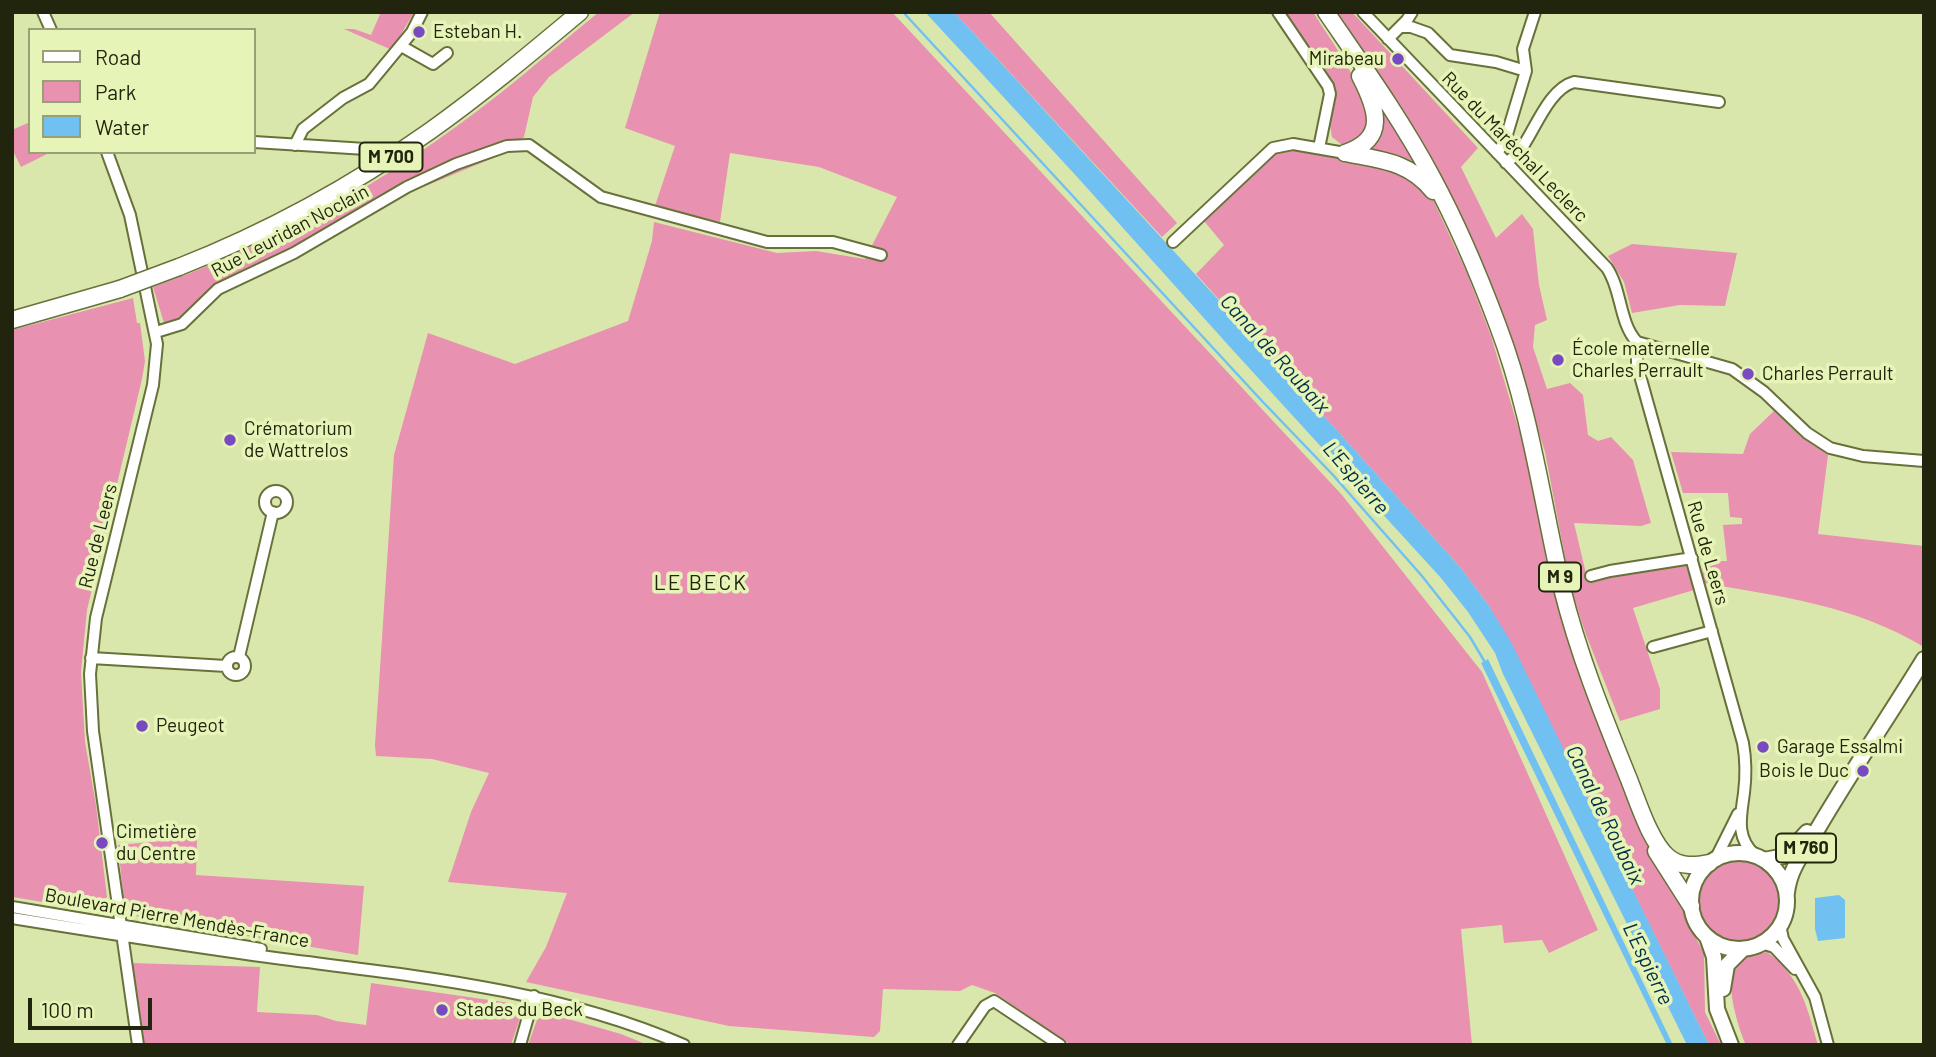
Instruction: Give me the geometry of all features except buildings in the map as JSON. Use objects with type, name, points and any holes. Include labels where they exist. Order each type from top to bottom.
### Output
[{"type":"highway","name":"M 700","points":[[12,320],[120,289],[179,267],[293,215],[384,162],[466,104],[580,12]]},
{"type":"highway","points":[[1325,12],[1359,74],[1373,107],[1374,129],[1370,139],[1362,146],[1345,153]]},
{"type":"highway","name":"M 9","points":[[1325,12],[1405,130],[1451,215],[1499,328],[1521,402],[1577,642],[1658,856],[1691,906]]},
{"type":"highway","points":[[1345,153],[1396,163],[1411,170],[1428,185],[1451,215]]},
{"type":"highway","name":"M 9","points":[[1645,819],[1668,857],[1684,864],[1712,860]]},
{"type":"main road","name":"M 760","points":[[1886,722],[1924,659]]},
{"type":"main road","name":"M 760","points":[[1787,898],[1792,872],[1833,801],[1924,670]]},
{"type":"main road","name":"M 760","points":[[1759,858],[1780,858],[1790,853],[1833,801]]},
{"type":"main road","points":[[1707,937],[1721,946],[1742,949],[1762,943],[1772,935],[1785,914],[1787,898],[1780,876],[1759,858],[1735,853],[1712,860],[1693,884],[1691,906],[1695,920],[1707,937],[1714,957],[1717,1009],[1733,1045]]},
{"type":"main road","points":[[1733,1045],[1725,1013],[1724,977],[1728,962],[1742,949]]},
{"type":"street","points":[[43,12],[50,28]]},
{"type":"street","points":[[295,145],[303,129],[343,98],[369,84],[412,32],[422,12]]},
{"type":"street","points":[[1278,12],[1328,86],[1330,94],[1320,148]]},
{"type":"street","name":"Rue du Maréchal Leclerc","points":[[1363,12],[1607,268],[1614,281],[1630,334],[1641,344]]},
{"type":"street","points":[[1388,39],[1412,12]]},
{"type":"street","points":[[1497,153],[1505,141],[1526,71],[1523,45],[1535,12]]},
{"type":"street","points":[[1400,27],[1428,33],[1450,55],[1496,62],[1526,71]]},
{"type":"street","points":[[401,46],[433,64],[447,53]]},
{"type":"street","points":[[1506,163],[1518,153],[1542,110],[1568,83],[1719,102]]},
{"type":"street","points":[[256,142],[366,149]]},
{"type":"street","points":[[1173,242],[1273,148],[1287,144],[1345,153]]},
{"type":"street","name":"Rue Leuridan Noclain","points":[[156,332],[182,324],[218,289],[294,253],[407,187],[456,164],[507,146],[529,145],[601,197],[767,242],[833,242],[881,255]]},
{"type":"street","name":"Rue de Leers","points":[[108,154],[130,215],[156,332],[155,374],[96,618],[91,658],[93,731],[138,1045]]},
{"type":"street","points":[[1641,344],[1732,369],[1759,388],[1807,433],[1830,448],[1863,456],[1924,461]]},
{"type":"street","name":"Rue de Leers","points":[[1641,344],[1637,365],[1743,743],[1745,772],[1740,825],[1742,838],[1759,858]]},
{"type":"street","points":[[239,657],[274,512]]},
{"type":"street","points":[[1591,576],[1692,558]]},
{"type":"street","points":[[1653,647],[1712,631]]},
{"type":"street","points":[[226,666],[230,674],[240,675],[245,664],[239,657]]},
{"type":"street","points":[[226,666],[230,658],[239,657]]},
{"type":"street","points":[[91,658],[226,666]]},
{"type":"street","name":"Rue de Leers","points":[[1712,860],[1742,805]]},
{"type":"street","name":"Boulevard Pierre Mendès-France","points":[[12,907],[122,930]]},
{"type":"street","name":"Boulevard Pierre Mendès-France","points":[[12,918],[122,930],[534,996],[621,1020],[684,1045]]},
{"type":"street","points":[[1780,925],[1785,943],[1815,997],[1828,1045]]},
{"type":"street","points":[[1762,943],[1774,947],[1809,984]]},
{"type":"street","points":[[520,1045],[534,996]]},
{"type":"street","points":[[958,1045],[988,1003],[998,1002],[1060,1045]]},
{"type":"green space","points":[[381,12],[414,12],[392,50],[344,29],[354,29],[371,35]]},
{"type":"green space","points":[[599,12],[635,12],[549,77],[533,97],[524,137],[505,153],[346,219],[215,285],[186,314],[164,323],[153,287],[264,241],[370,184],[478,111]]},
{"type":"green space","points":[[660,12],[892,12],[1342,495],[1482,672],[1598,930],[1549,953],[1542,940],[1504,943],[1502,925],[1461,929],[1472,1045],[1071,1045],[995,993],[972,985],[960,991],[883,989],[880,1031],[874,1037],[729,1026],[526,982],[546,947],[567,893],[448,882],[471,812],[489,773],[432,759],[376,756],[394,455],[428,333],[515,364],[628,321],[652,241],[654,222],[777,253],[816,251],[865,259],[897,197],[819,167],[730,153],[720,222],[655,206],[675,146],[625,128]]},
{"type":"green space","points":[[954,12],[989,12],[1177,223],[1162,237]]},
{"type":"green space","points":[[1285,12],[1313,12],[1359,87],[1368,119],[1367,131],[1352,147],[1342,145],[1332,137],[1331,81]]},
{"type":"green space","points":[[1337,12],[1352,12],[1478,148],[1461,167],[1496,238],[1522,214],[1533,229],[1539,285],[1547,320],[1535,325],[1533,347],[1547,389],[1570,383],[1583,395],[1588,435],[1598,441],[1611,437],[1633,460],[1651,523],[1641,526],[1574,523],[1588,582],[1685,563],[1694,590],[1633,608],[1660,689],[1660,709],[1620,721],[1571,589],[1545,452],[1491,284],[1437,170]]},
{"type":"green space","points":[[1378,99],[1417,165],[1416,167],[1365,149]]},
{"type":"green space","points":[[28,123],[28,154],[47,154],[21,167],[12,149],[12,130]]},
{"type":"green space","points":[[1293,149],[1396,167],[1429,191],[1467,273],[1491,336],[1526,454],[1561,617],[1582,681],[1649,849],[1683,908],[1688,924],[1704,953],[1705,1012],[1721,1045],[1709,1045],[1516,654],[1489,606],[1460,567],[1196,274],[1224,245],[1204,221],[1262,163],[1277,153]]},
{"type":"green space","points":[[1632,244],[1737,253],[1725,306],[1680,305],[1632,313],[1624,282],[1608,256]]},
{"type":"green space","points":[[133,298],[137,323],[140,323],[145,361],[87,610],[81,672],[85,742],[107,897],[93,910],[12,897],[12,330]]},
{"type":"green space","points":[[1774,411],[1801,437],[1828,455],[1818,534],[1924,546],[1924,647],[1871,621],[1844,612],[1789,598],[1704,583],[1701,561],[1727,561],[1723,525],[1742,524],[1742,518],[1730,517],[1728,493],[1683,493],[1671,452],[1743,454],[1750,434]]},
{"type":"green space","points":[[197,838],[196,875],[364,886],[358,955],[138,917],[124,902],[118,845]]},
{"type":"green space","points":[[1738,858],[1754,862],[1768,871],[1777,885],[1781,901],[1777,917],[1768,931],[1754,940],[1738,944],[1722,940],[1708,931],[1699,917],[1695,901],[1699,885],[1708,871],[1722,862]]},
{"type":"green space","points":[[1767,952],[1795,982],[1806,1005],[1818,1045],[1746,1045],[1733,1003],[1732,971],[1743,959]]},
{"type":"green space","points":[[131,963],[260,967],[257,1012],[317,1015],[366,1025],[371,983],[510,1003],[520,1018],[511,1045],[143,1045]]},
{"type":"green space","name":"Stades du Beck","points":[[547,1013],[621,1034],[648,1045],[528,1045],[537,1020]]},
{"type":"water","points":[[925,12],[954,12],[1460,567],[1511,642],[1709,1045],[1687,1045],[1495,653],[1468,612],[1441,578]]},
{"type":"water","points":[[1488,659],[1673,1045],[1667,1045],[1481,663]]},
{"type":"water","points":[[1839,895],[1845,900],[1845,938],[1818,941],[1815,929],[1815,898]]},
{"type":"waterway","name":"L'Espierre","points":[[903,12],[1333,475],[1422,576],[1470,637],[1486,664]]},
{"type":"place","name":"Esteban H.","points":[[419,32]]},
{"type":"place","name":"Mirabeau","points":[[1398,59]]},
{"type":"place","name":"École maternelle Charles Perrault","points":[[1558,360]]},
{"type":"place","name":"Charles Perrault","points":[[1748,374]]},
{"type":"place","name":"Crématorium de Wattrelos","points":[[230,440]]},
{"type":"place","name":"Peugeot","points":[[142,726]]},
{"type":"place","name":"Garage Essalmi","points":[[1763,747]]},
{"type":"place","name":"Bois le Duc","points":[[1863,771]]},
{"type":"place","name":"Cimetière du Centre","points":[[102,843]]},
{"type":"place","name":"Stades du Beck","points":[[442,1010]]},
{"type":"district","name":"LE BECK","points":[[701,583]]},
{"type":"water label","name":"Canal de Roubaix","points":[[1275,354]]},
{"type":"water label","name":"Canal de Roubaix","points":[[1605,815]]}]
